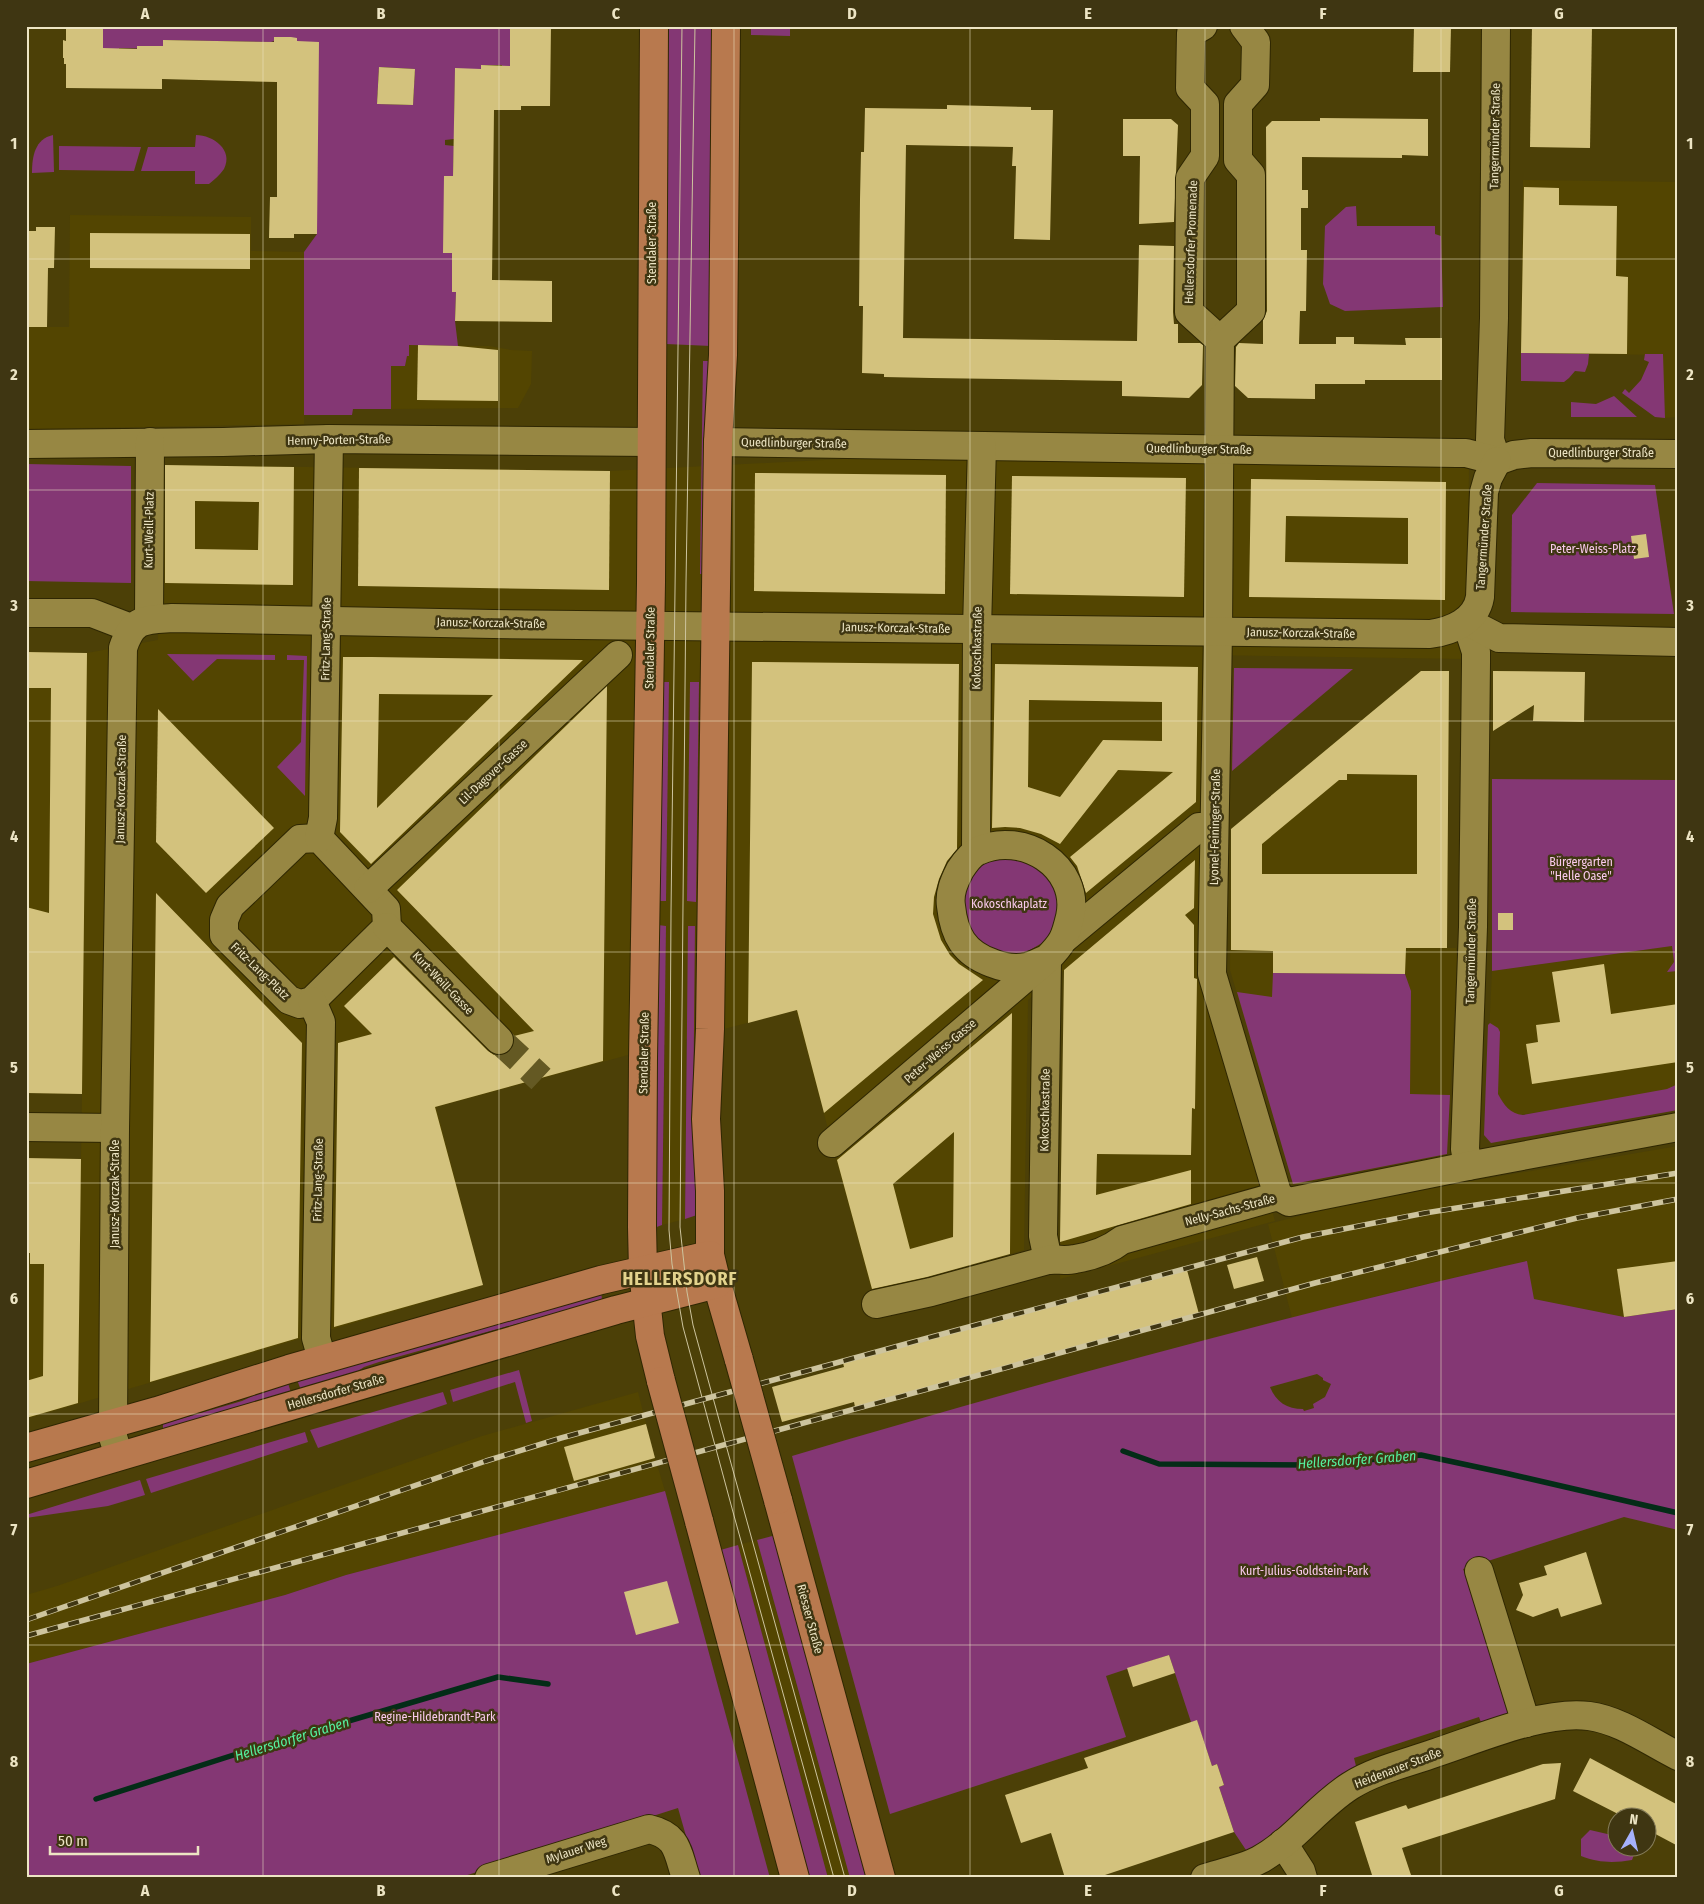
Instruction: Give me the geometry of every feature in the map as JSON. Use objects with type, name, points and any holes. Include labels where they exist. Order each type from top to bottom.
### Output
[{"type":"main road","name":"Stendaler Straße","points":[[654,26],[651,625],[643,1058],[643,1270],[650,1336],[661,1382],[795,1878]]},
{"type":"main road","points":[[26,1448],[113,1424],[322,1359],[601,1280],[710,1255],[710,1191],[706,1119],[710,1029],[726,26]]},
{"type":"main road","name":"Riesaer Straße","points":[[710,1255],[716,1284],[778,1500],[881,1878]]},
{"type":"main road","name":"Hellersdorfer Straße","points":[[26,1484],[646,1302],[716,1284]]},
{"type":"street","name":"Hellersdorfer Promenade","points":[[1203,26],[1191,33],[1190,88],[1206,104],[1205,156],[1190,178],[1189,312],[1220,340]]},
{"type":"street","points":[[1220,449],[1220,340],[1250,311],[1251,175],[1238,160],[1238,104],[1256,85],[1256,42],[1244,26]]},
{"type":"street","name":"Tangermünder Straße","points":[[1468,1166],[1465,1148],[1473,927],[1476,652],[1466,621],[1479,604],[1484,492],[1488,478],[1497,461],[1490,440],[1494,318],[1496,26]]},
{"type":"street","name":"Henny-Porten-Straße","points":[[26,444],[242,442],[328,438],[651,442]]},
{"type":"street","name":"Fritz-Lang-Straße","points":[[319,838],[323,818],[328,438]]},
{"type":"street","name":"Kurt-Weill-Platz","points":[[140,623],[150,442]]},
{"type":"street","name":"Quedlinburger Straße","points":[[718,442],[1466,453],[1497,461],[1514,455],[1532,453],[1678,454]]},
{"type":"street","name":"Kokoschkastraße","points":[[976,851],[977,629],[982,446]]},
{"type":"street","name":"Lyonel-Feininger-Straße","points":[[1220,449],[1212,974],[1278,1196]]},
{"type":"street","points":[[26,613],[92,613],[140,623]]},
{"type":"street","name":"Janusz-Korczak-Straße","points":[[118,1456],[113,1437],[113,1424],[115,1128],[123,648],[140,623],[326,620],[1430,634],[1448,631],[1466,621]]},
{"type":"street","points":[[1466,621],[1500,638],[1678,642]]},
{"type":"street","name":"Lil-Dagover-Gasse","points":[[368,889],[618,655]]},
{"type":"street","points":[[1065,938],[1073,904],[1069,886],[1060,870],[1047,858],[1031,850],[1002,845],[976,851],[963,866],[951,891],[950,902],[952,919],[962,942],[979,959],[1002,967],[1026,967],[1047,959],[1065,938],[1199,827],[1214,827]]},
{"type":"street","points":[[312,1000],[387,926],[386,910],[319,838]]},
{"type":"street","name":"Fritz-Lang-Platz","points":[[312,1000],[300,1004],[289,1000],[224,935],[224,920],[230,906],[300,839],[319,838]]},
{"type":"street","name":"Kurt-Weill-Gasse","points":[[387,926],[499,1040]]},
{"type":"street","name":"Kokoschkastraße","points":[[1047,959],[1043,1236],[1048,1260]]},
{"type":"street","name":"Peter-Weiss-Gasse","points":[[832,1143],[1047,959]]},
{"type":"street","name":"Fritz-Lang-Straße","points":[[312,1000],[321,1022],[316,1338],[322,1359]]},
{"type":"street","points":[[26,1127],[115,1128]]},
{"type":"street","name":"Nelly-Sachs-Straße","points":[[876,1304],[931,1292],[1048,1260],[1074,1260],[1108,1250],[1122,1240],[1278,1196],[1289,1202],[1678,1127]]},
{"type":"street","points":[[1479,1571],[1526,1723]]},
{"type":"street","name":"Heidenauer Straße","points":[[1205,1878],[1258,1861],[1283,1843],[1329,1802],[1361,1780],[1526,1723],[1568,1715],[1609,1720],[1678,1756]]},
{"type":"street","name":"Mylauer Weg","points":[[489,1878],[649,1829],[664,1832],[674,1841],[686,1878]]},
{"type":"street","points":[[1283,1843],[1301,1870],[1303,1878]]},
{"type":"shaded area","points":[[1523,180],[1678,182],[1678,417],[1665,418],[1662,355],[1521,353]]},
{"type":"shaded area","points":[[70,215],[251,217],[251,251],[304,252],[304,424],[26,429],[26,327],[69,327]]},
{"type":"shaded area","points":[[409,345],[489,346],[532,351],[531,384],[518,408],[391,409],[391,366],[405,366],[407,356],[409,356]]},
{"type":"shaded area","points":[[843,459],[1469,461],[1467,659],[1205,655],[1205,977],[1275,1221],[1060,1279],[1064,970],[1028,1000],[1024,1250],[872,1292],[796,1010],[686,1039],[685,1219],[662,1225],[665,1045],[436,1107],[483,1285],[26,1419],[26,1158],[81,1159],[82,1094],[26,1093],[26,652],[87,653],[158,640],[161,465],[610,471]]},
{"type":"shaded area","points":[[1421,671],[1449,671],[1447,948],[1456,948],[1457,960],[1447,1154],[1293,1184],[1230,970],[1231,829]]},
{"type":"shaded area","points":[[1678,945],[1678,1091],[1485,1120],[1492,971]]},
{"type":"shaded area","points":[[1678,1146],[1678,1309],[1624,1317],[1534,1299],[1526,1261],[1292,1318],[1268,1224],[1366,1199]]},
{"type":"shaded area","points":[[638,1392],[646,1424],[565,1447],[574,1480],[655,1458],[665,1491],[346,1575],[285,1595],[26,1664],[26,1595],[57,1586],[482,1436]]},
{"type":"shaded area","points":[[757,1540],[850,1878],[828,1878],[738,1545]]},
{"type":"green space","points":[[103,26],[510,26],[510,53],[520,69],[502,69],[502,65],[481,65],[481,69],[455,69],[454,139],[445,140],[445,145],[454,146],[453,176],[445,176],[452,253],[452,291],[456,292],[455,321],[458,346],[409,345],[409,356],[407,356],[405,366],[391,366],[391,409],[353,409],[352,415],[304,415],[304,252],[317,234],[297,41],[274,37],[274,41],[271,42],[163,40],[163,49],[119,48],[119,59],[103,58]],"holes":[[[379,67],[415,69],[413,105],[377,104]]]},
{"type":"green space","points":[[660,26],[715,26],[711,346],[666,344]]},
{"type":"green space","points":[[751,26],[790,26],[790,36],[751,35]]},
{"type":"green space","points":[[53,135],[54,172],[32,173],[34,155],[38,144]]},
{"type":"green space","points":[[196,135],[215,141],[224,150],[226,156],[224,169],[209,184],[195,184],[195,171],[141,171],[148,147],[195,147]]},
{"type":"green space","points":[[59,146],[141,147],[134,171],[59,170]]},
{"type":"green space","points":[[1356,206],[1357,226],[1435,226],[1435,234],[1441,236],[1443,307],[1345,311],[1330,304],[1323,284],[1325,226],[1346,207]]},
{"type":"green space","points":[[1521,353],[1589,354],[1585,372],[1575,371],[1564,382],[1521,381]]},
{"type":"green space","points":[[1645,354],[1663,354],[1665,418],[1655,417],[1622,393],[1625,389],[1629,393],[1641,380],[1649,362],[1644,360]]},
{"type":"green space","points":[[703,361],[711,361],[704,574],[700,574]]},
{"type":"green space","points":[[1614,396],[1637,417],[1571,417],[1571,402],[1596,404]]},
{"type":"green space","points":[[26,464],[131,466],[131,583],[26,581]]},
{"type":"green space","name":"Peter-Weiss-Platz","points":[[1537,483],[1655,485],[1674,614],[1511,612],[1512,515]]},
{"type":"green space","points":[[167,654],[275,655],[275,660],[217,659],[193,681]]},
{"type":"green space","points":[[287,655],[307,656],[305,796],[277,767],[301,742],[304,660],[287,660]]},
{"type":"green space","points":[[1234,668],[1353,669],[1232,771]]},
{"type":"green space","points":[[660,682],[669,682],[666,901],[657,901]]},
{"type":"green space","points":[[690,682],[699,682],[696,902],[687,901]]},
{"type":"green space","name":"Bürgergarten \"Helle Oase\"","points":[[1492,779],[1678,780],[1678,971],[1667,972],[1674,962],[1672,946],[1492,971]]},
{"type":"green space","name":"Kokoschkaplatz","points":[[994,856],[1035,860],[1059,893],[1057,920],[1051,933],[1042,943],[1030,950],[1017,954],[1003,954],[990,951],[968,934],[959,895],[971,870]]},
{"type":"green space","points":[[658,925],[666,926],[662,1225],[654,1228]]},
{"type":"green space","points":[[688,926],[695,926],[693,1130],[701,1212],[685,1219]]},
{"type":"green space","points":[[1273,973],[1405,974],[1411,991],[1410,1094],[1450,1095],[1447,1154],[1293,1184],[1237,992],[1272,997]]},
{"type":"green space","points":[[1490,1023],[1498,1028],[1500,1032],[1498,1094],[1505,1105],[1514,1113],[1523,1115],[1667,1089],[1678,1084],[1678,1110],[1491,1143],[1484,1135],[1488,1025]]},
{"type":"green space","name":"Kurt-Julius-Goldstein-Park","points":[[1527,1261],[1534,1299],[1624,1317],[1678,1309],[1678,1530],[1624,1517],[1463,1569],[1488,1630],[1512,1706],[1507,1716],[1483,1728],[1479,1717],[1354,1758],[1357,1770],[1266,1843],[1248,1853],[1234,1832],[1219,1787],[1224,1785],[1217,1764],[1212,1766],[1197,1721],[1191,1722],[1169,1655],[1106,1676],[1126,1737],[890,1814],[792,1456],[1158,1352]],"holes":[[[1317,1374],[1323,1380],[1331,1384],[1325,1397],[1313,1404],[1314,1408],[1304,1411],[1303,1409],[1292,1408],[1283,1404],[1275,1397],[1270,1387]]]},
{"type":"green space","points":[[601,1290],[602,1300],[379,1362],[364,1367],[349,1377],[302,1393],[296,1377]]},
{"type":"green space","points":[[519,1370],[532,1421],[526,1423],[515,1382],[453,1402],[450,1390]]},
{"type":"green space","points":[[287,1380],[292,1396],[163,1435],[163,1424],[242,1401]]},
{"type":"green space","points":[[443,1392],[447,1404],[318,1448],[310,1430]]},
{"type":"green space","points":[[305,1432],[308,1442],[151,1493],[146,1479]]},
{"type":"green space","points":[[140,1480],[145,1495],[108,1506],[26,1518],[26,1515]]},
{"type":"green space","name":"Regine-Hildebrandt-Park","points":[[665,1491],[770,1878],[698,1878],[678,1808],[458,1878],[26,1878],[26,1664],[285,1595],[346,1575]]},
{"type":"green space","points":[[776,1535],[872,1878],[850,1878],[757,1540]]},
{"type":"green space","points":[[738,1545],[828,1878],[806,1878],[717,1551]]},
{"type":"green space","points":[[1590,1830],[1606,1834],[1606,1856],[1634,1856],[1632,1860],[1606,1862],[1581,1856],[1581,1839]]},
{"type":"building","points":[[66,26],[103,26],[103,48],[137,49],[137,46],[163,46],[163,40],[274,42],[274,37],[291,37],[297,38],[297,41],[319,42],[317,234],[294,234],[294,238],[269,238],[270,197],[277,197],[277,82],[162,79],[162,89],[66,88],[63,40],[66,41]]},
{"type":"building","points":[[510,26],[551,26],[550,106],[521,106],[521,110],[494,110],[492,280],[552,281],[552,322],[455,321],[456,292],[452,292],[452,253],[443,253],[444,176],[453,176],[455,68],[481,69],[481,65],[510,66]]},
{"type":"building","points":[[1414,26],[1451,26],[1450,72],[1413,72]]},
{"type":"building","points":[[1532,26],[1592,26],[1590,148],[1530,147]]},
{"type":"building","points":[[379,67],[415,69],[413,105],[377,104]]},
{"type":"building","points":[[947,105],[1031,107],[1031,110],[1053,110],[1050,240],[1014,239],[1016,166],[1012,166],[1013,147],[906,145],[903,338],[1137,341],[1139,245],[1174,246],[1173,312],[1174,324],[1178,324],[1178,343],[1200,343],[1203,345],[1202,385],[1189,398],[1122,396],[1122,381],[884,377],[884,374],[862,373],[863,306],[859,306],[860,199],[861,152],[864,152],[865,108],[947,109]]},
{"type":"building","points":[[1320,118],[1428,119],[1428,156],[1402,155],[1402,158],[1302,157],[1302,190],[1308,190],[1308,208],[1301,208],[1301,250],[1307,250],[1306,311],[1300,311],[1299,344],[1336,344],[1336,337],[1354,337],[1354,344],[1406,345],[1405,338],[1442,338],[1442,380],[1365,380],[1365,384],[1315,384],[1315,399],[1248,398],[1235,386],[1236,347],[1239,343],[1263,344],[1263,320],[1267,311],[1266,127],[1272,121],[1320,121]]},
{"type":"building","points":[[1123,119],[1171,119],[1178,125],[1174,222],[1139,224],[1140,156],[1123,156]]},
{"type":"building","points":[[1524,187],[1559,188],[1559,205],[1617,206],[1616,276],[1628,277],[1627,354],[1521,353]]},
{"type":"building","points":[[36,227],[55,227],[54,268],[48,268],[47,327],[26,327],[26,231],[36,231]]},
{"type":"building","points":[[90,233],[250,234],[250,269],[90,268]]},
{"type":"building","points":[[418,345],[498,350],[498,401],[417,400]]},
{"type":"building","points":[[165,465],[294,467],[293,585],[165,583]],"holes":[[[195,501],[259,502],[258,550],[195,549]]]},
{"type":"building","points":[[359,468],[610,471],[609,590],[358,586]]},
{"type":"building","points":[[755,473],[946,475],[945,594],[754,591]]},
{"type":"building","points":[[1012,476],[1186,478],[1184,597],[1010,594]]},
{"type":"building","points":[[1251,479],[1446,482],[1445,600],[1249,597]],"holes":[[[1286,516],[1408,518],[1408,564],[1285,562]]]},
{"type":"building","points":[[1646,534],[1649,557],[1634,559],[1631,536]]},
{"type":"building","points":[[26,652],[87,653],[82,1094],[26,1093],[26,907],[49,913],[51,688],[26,688]]},
{"type":"building","points":[[343,657],[583,660],[371,864],[340,832]],"holes":[[[379,694],[493,695],[377,808]]]},
{"type":"building","points":[[752,662],[959,664],[957,849],[947,861],[939,879],[934,897],[933,914],[941,940],[950,955],[959,964],[983,980],[824,1113],[797,1010],[748,1023]]},
{"type":"building","points":[[995,664],[1198,667],[1196,802],[1086,893],[1077,866],[1070,857],[1173,772],[1118,770],[1060,844],[1041,834],[1020,828],[992,828]],"holes":[[[1029,700],[1162,702],[1162,741],[1103,740],[1060,797],[1028,787]]]},
{"type":"building","points":[[1421,671],[1449,671],[1447,948],[1406,948],[1405,974],[1273,973],[1273,951],[1231,950],[1231,829]],"holes":[[[1347,774],[1417,775],[1417,874],[1262,874],[1262,844],[1339,780],[1347,780]]]},
{"type":"building","points":[[1493,671],[1585,672],[1584,722],[1533,721],[1534,705],[1493,731]]},
{"type":"building","points":[[607,686],[603,1061],[435,1107],[483,1285],[334,1327],[338,1043],[372,1034],[344,1006],[394,957],[494,1055],[502,1055],[510,1051],[514,1045],[514,1036],[534,1031],[397,890]]},
{"type":"building","points":[[158,709],[274,828],[206,893],[156,842]]},
{"type":"building","points":[[1195,860],[1194,908],[1185,915],[1194,925],[1194,978],[1197,979],[1195,1109],[1192,1108],[1191,1155],[1097,1154],[1096,1195],[1191,1170],[1191,1204],[1060,1242],[1064,970]]},
{"type":"building","points":[[156,893],[302,1043],[298,1338],[150,1382]]},
{"type":"building","points":[[1498,913],[1513,913],[1513,930],[1498,930]]},
{"type":"building","points":[[1604,964],[1611,1014],[1678,1004],[1678,1062],[1532,1084],[1526,1044],[1538,1042],[1536,1025],[1560,1022],[1552,972]]},
{"type":"building","points":[[1012,1013],[1010,1254],[927,1277],[872,1289],[837,1160]],"holes":[[[954,1132],[953,1237],[910,1249],[893,1184]]]},
{"type":"building","points":[[26,1158],[81,1159],[78,1403],[26,1418],[26,1381],[43,1376],[44,1264],[30,1264],[30,1253],[26,1253]]},
{"type":"building","points":[[1257,1257],[1264,1281],[1234,1289],[1227,1265]]},
{"type":"building","points":[[1678,1261],[1678,1309],[1624,1317],[1617,1269]]},
{"type":"building","points":[[1187,1270],[1199,1314],[855,1407],[854,1402],[782,1422],[772,1387],[844,1367],[843,1363]]},
{"type":"building","points":[[646,1424],[655,1458],[574,1481],[564,1447]]},
{"type":"building","points":[[1586,1552],[1602,1604],[1561,1617],[1558,1608],[1533,1617],[1516,1610],[1523,1595],[1519,1583],[1547,1575],[1544,1566]]},
{"type":"building","points":[[667,1581],[679,1623],[636,1635],[624,1592]]},
{"type":"building","points":[[1169,1655],[1175,1673],[1133,1687],[1127,1668]]},
{"type":"building","points":[[1197,1720],[1212,1766],[1217,1764],[1224,1785],[1219,1787],[1234,1832],[1096,1878],[1065,1878],[1051,1833],[1021,1843],[1005,1795],[1088,1768],[1084,1758]]},
{"type":"building","points":[[1590,1758],[1678,1805],[1678,1846],[1656,1834],[1656,1806],[1606,1806],[1606,1808],[1573,1791]]},
{"type":"building","points":[[1561,1763],[1555,1799],[1402,1848],[1412,1878],[1373,1878],[1355,1822],[1406,1805],[1408,1809],[1543,1764]]},
{"type":"waterway","name":"Hellersdorfer Graben","points":[[1123,1451],[1159,1464],[1312,1465],[1421,1455],[1678,1513]]},
{"type":"waterway","name":"Hellersdorfer Graben","points":[[96,1799],[243,1752],[498,1677],[548,1684]]},
{"type":"tunnel","points":[[499,1040],[541,1079]]},
{"type":"tram line","points":[[682,26],[669,1230],[672,1264],[683,1327],[834,1878]]},
{"type":"tram line","points":[[695,26],[686,583],[680,1227],[687,1292],[693,1325],[845,1878]]},
{"type":"railway","points":[[26,1620],[486,1461],[561,1438],[924,1339],[1303,1237],[1425,1213],[1678,1173]]},
{"type":"railway","points":[[26,1636],[1315,1283],[1577,1218],[1678,1199]]},
{"type":"district","name":"HELLERSDORF","points":[[680,1279]]}]
